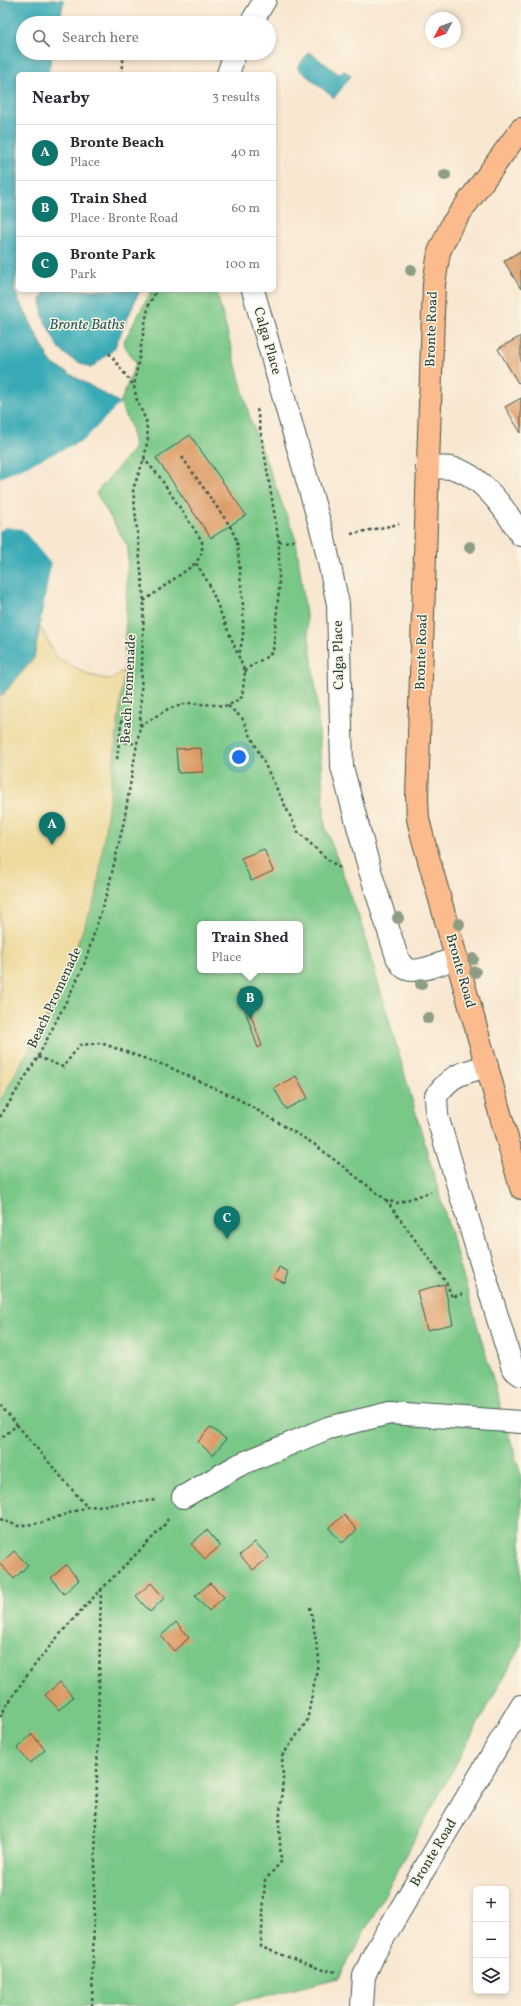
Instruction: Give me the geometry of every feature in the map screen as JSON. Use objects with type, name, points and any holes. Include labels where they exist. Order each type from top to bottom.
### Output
[{"type":"main road","name":"Bronte Road","points":[[521,129],[452,224],[439,252],[434,284],[427,468],[418,819],[521,1188]]},
{"type":"street","points":[[255,16],[265,0]]},
{"type":"street","points":[[229,72],[233,60]]},
{"type":"street","name":"Calga Place","points":[[254,292],[324,539],[338,604],[342,767],[370,871],[397,957],[401,964],[406,969],[416,971],[456,958]]},
{"type":"street","points":[[427,468],[452,468],[474,478],[495,498],[521,535]]},
{"type":"street","points":[[487,1066],[447,1081],[436,1096],[437,1116],[512,1369],[521,1375]]},
{"type":"street","points":[[183,1497],[239,1466],[328,1428],[390,1413],[521,1422]]},
{"type":"street","name":"Bronte Road","points":[[362,2006],[364,1976],[374,1954],[521,1706]]},
{"type":"path","points":[[121,72],[123,60]]},
{"type":"path","name":"Beach Promenade","points":[[0,1117],[38,1057],[83,968],[108,890],[124,821],[140,726],[144,600],[133,489],[144,458],[148,438],[146,420],[137,401],[134,386],[149,304],[156,292]]},
{"type":"path","points":[[109,353],[134,386]]},
{"type":"path","points":[[228,706],[242,697],[245,672],[249,666],[269,656],[273,651],[279,590],[279,542],[256,404]]},
{"type":"path","points":[[182,457],[230,526],[237,541],[243,606],[243,636],[239,656]]},
{"type":"path","points":[[144,458],[159,476],[202,541],[202,552],[196,563],[144,600]]},
{"type":"path","points":[[279,542],[324,539],[426,518]]},
{"type":"path","points":[[196,563],[209,584],[245,672]]},
{"type":"path","points":[[140,726],[168,709],[188,703],[228,706],[242,718],[298,832],[327,859],[353,877],[370,871]]},
{"type":"path","points":[[117,759],[122,716]]},
{"type":"path","points":[[119,741],[137,744]]},
{"type":"path","points":[[38,1057],[63,1067],[80,1045],[101,1043],[169,1067],[240,1100],[314,1144],[386,1200],[446,1282],[452,1297]]},
{"type":"path","points":[[386,1200],[397,1203],[457,1184]]},
{"type":"path","points":[[0,1405],[87,1508]]},
{"type":"path","points":[[0,1439],[17,1425]]},
{"type":"path","points":[[1,1520],[18,1526],[40,1523],[87,1508],[183,1497]]},
{"type":"path","points":[[0,1716],[9,1700],[64,1628],[163,1527],[183,1497]]},
{"type":"path","points":[[92,2006],[101,1590]]},
{"type":"path","points":[[310,1607],[319,1658],[307,1721],[282,1756],[283,1779],[279,1824],[282,1862],[265,1880],[261,1947],[323,1970],[364,1976]]},
{"type":"green space","points":[[151,292],[217,292],[250,418],[296,540],[317,699],[325,826],[360,920],[521,1476],[521,1645],[339,1978],[224,2006],[0,2006],[0,1101],[52,1007],[96,897],[124,670],[128,547],[96,493],[134,449],[131,427],[120,403],[136,363],[123,343]]},
{"type":"sand","points":[[40,626],[56,657],[89,675],[111,680],[124,670],[96,897],[52,1007],[0,1101],[0,698],[34,658]]},
{"type":"water","points":[[0,0],[64,0],[61,16],[16,16],[16,60],[51,60],[48,72],[16,72],[16,278],[14,290],[51,363],[120,403],[51,564],[34,658],[0,698]]},
{"type":"water","points":[[309,52],[339,74],[345,71],[351,76],[334,98],[297,68]]},
{"type":"water","name":"Bronte Baths","points":[[44,292],[139,292],[114,349],[91,368],[70,358],[59,349],[43,317],[41,301]]},
{"type":"pier","points":[[120,403],[121,405],[53,565],[41,629],[40,625],[51,564],[22,529],[5,527],[0,531],[0,478],[84,440]]},
{"type":"building","points":[[521,251],[521,289],[504,261]]},
{"type":"building","points":[[521,336],[521,381],[518,383],[498,349]]},
{"type":"building","points":[[521,398],[521,433],[505,407]]},
{"type":"building","points":[[190,435],[246,515],[211,538],[156,458]]},
{"type":"building","points":[[201,748],[203,772],[178,773],[176,749]]},
{"type":"building","points":[[264,849],[273,871],[251,881],[241,858]]},
{"type":"building","points":[[242,990],[262,1046],[258,1048],[239,992]]},
{"type":"building","points":[[296,1076],[308,1098],[286,1109],[274,1088]]},
{"type":"building","points":[[279,1267],[289,1272],[285,1283],[274,1278]]},
{"type":"building","points":[[444,1284],[453,1324],[427,1330],[417,1291]]},
{"type":"building","points":[[210,1427],[226,1439],[213,1455],[198,1442]]},
{"type":"building","points":[[344,1515],[357,1530],[342,1543],[329,1528]]},
{"type":"building","points":[[207,1530],[220,1546],[205,1559],[191,1544]]},
{"type":"building","points":[[255,1542],[269,1557],[253,1570],[240,1555]]},
{"type":"building","points":[[14,1551],[28,1565],[14,1579],[0,1564]]},
{"type":"building","points":[[66,1565],[79,1580],[64,1594],[51,1578]]},
{"type":"building","points":[[151,1583],[164,1598],[150,1612],[136,1596]]},
{"type":"building","points":[[210,1583],[224,1597],[209,1611],[195,1596]]},
{"type":"building","points":[[176,1622],[189,1638],[174,1651],[161,1636]]},
{"type":"building","points":[[60,1682],[73,1697],[59,1710],[45,1695]]},
{"type":"building","points":[[32,1734],[45,1750],[30,1763],[17,1748]]},
{"type":"place","name":"Bronte Beach","points":[[52,845]]},
{"type":"place","name":"Train Shed","points":[[250,1019]]},
{"type":"place","name":"Bronte Park","points":[[227,1239]]}]
